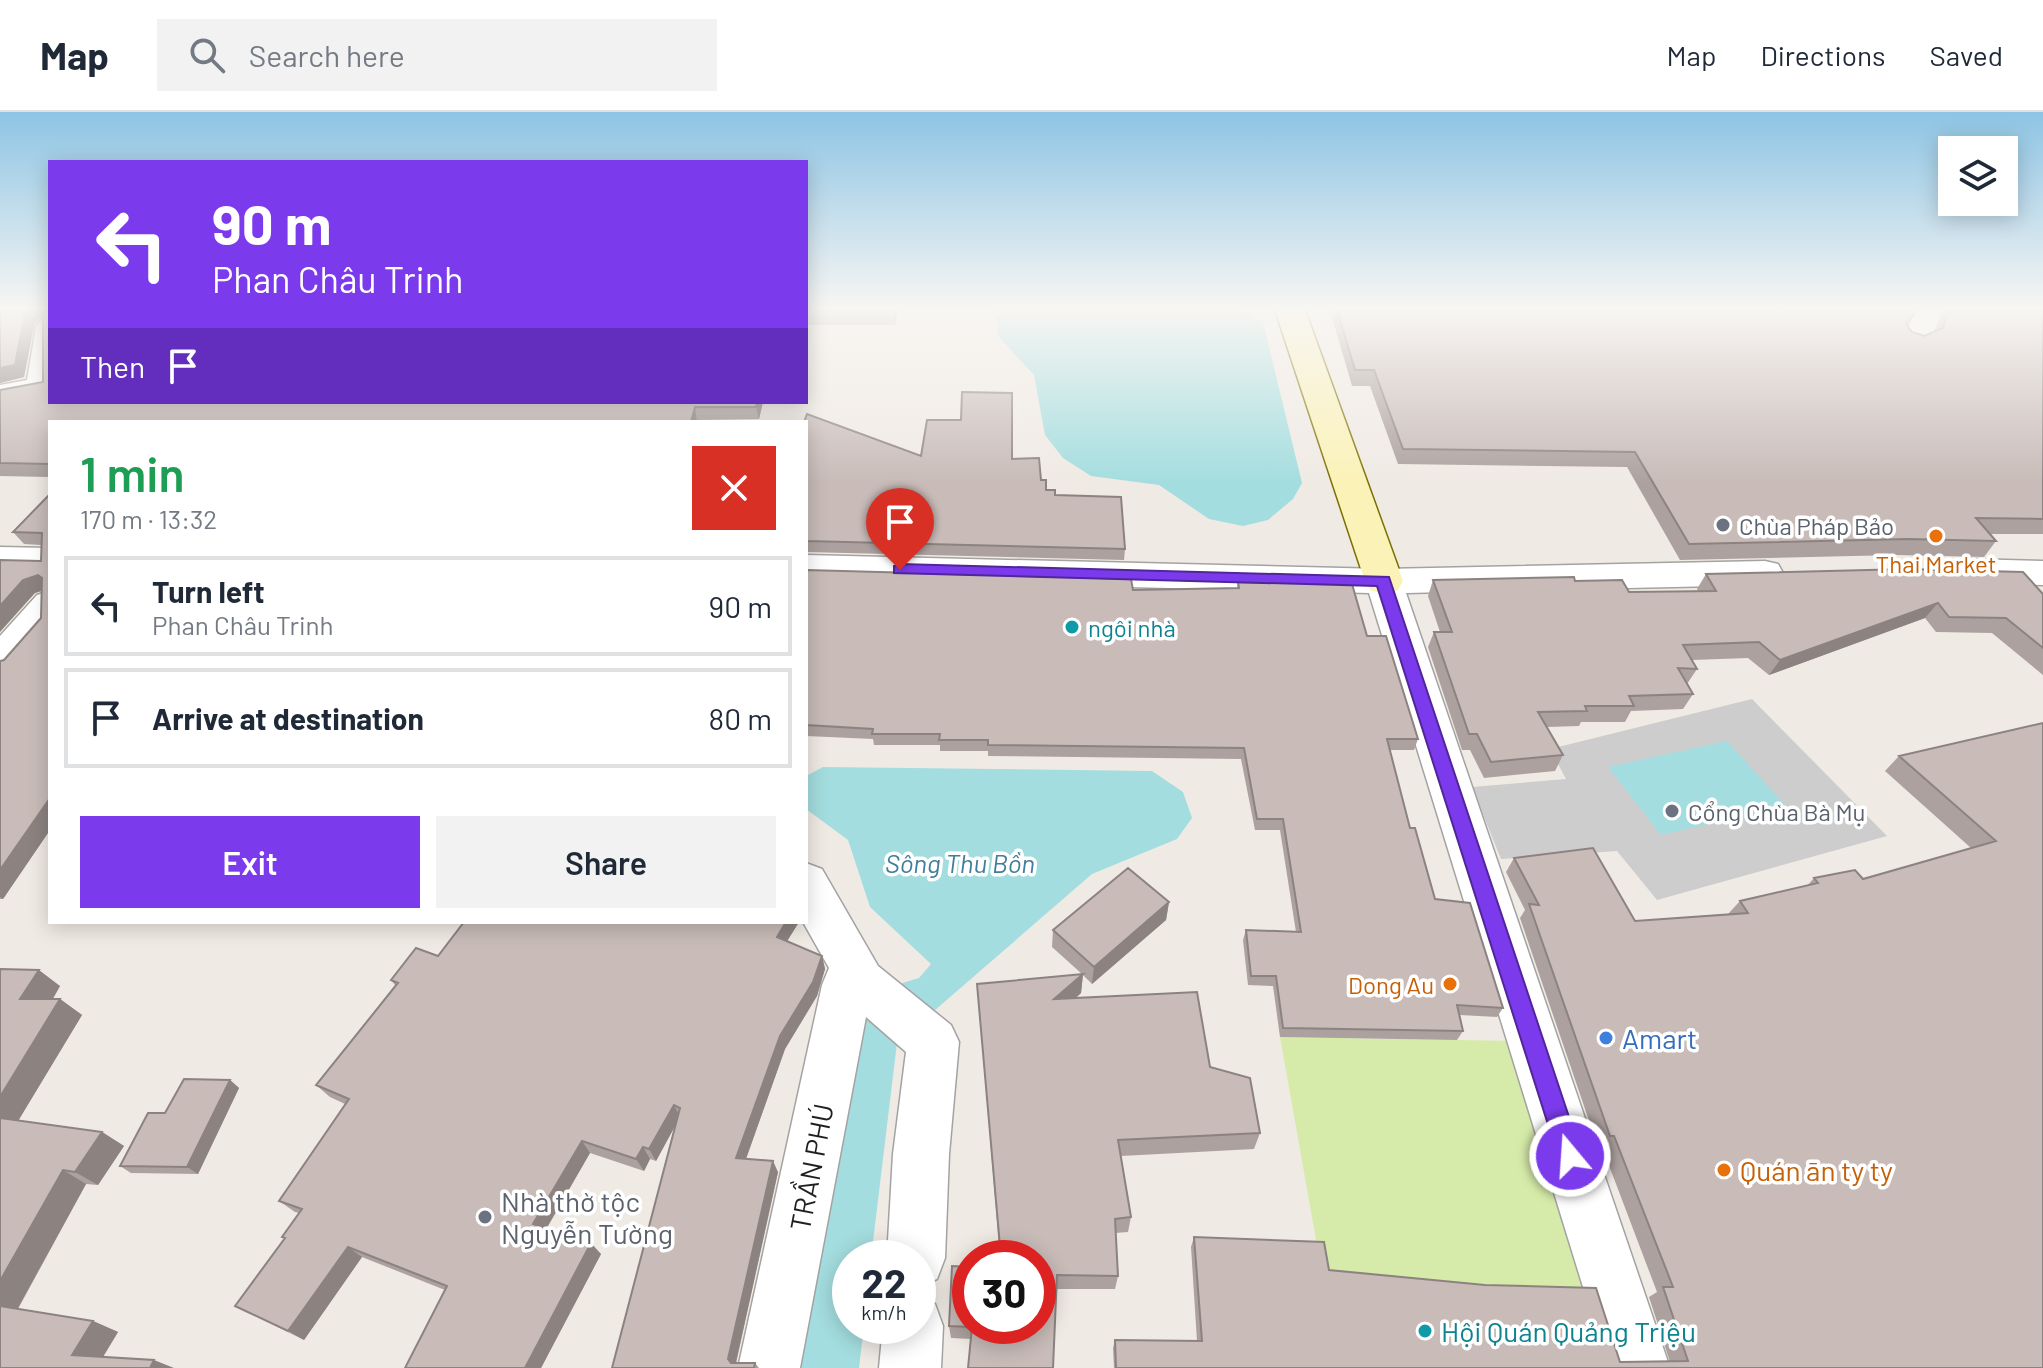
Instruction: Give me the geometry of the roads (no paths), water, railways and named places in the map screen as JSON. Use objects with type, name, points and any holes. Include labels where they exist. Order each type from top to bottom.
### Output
[{"type":"street","points":[[0,394],[41,386],[44,366]]},
{"type":"street","points":[[1309,366],[1384,581],[1639,1368]]},
{"type":"street","points":[[0,559],[48,560]]},
{"type":"street","points":[[808,567],[1384,581],[1793,572]]},
{"type":"street","points":[[1940,571],[2043,573]]},
{"type":"street","points":[[0,661],[48,606]]},
{"type":"street","points":[[808,887],[855,973],[933,1042],[921,1154],[917,1240]]},
{"type":"street","name":"TRẦN PHÚ","points":[[769,1368],[847,985],[855,973]]},
{"type":"street","points":[[910,1368],[912,1344]]},
{"type":"water","points":[[1025,366],[1274,366],[1302,483],[1293,499],[1268,520],[1243,526],[1209,519],[1159,485],[1091,476],[1063,458],[1045,435],[1034,375]]},
{"type":"water","points":[[1727,741],[1786,806],[1661,835],[1608,767]]},
{"type":"water","name":"Sông Thu Bồn","points":[[823,767],[1152,771],[1183,792],[1192,818],[1177,839],[1092,874],[897,1043],[873,1240],[832,1240],[832,1344],[862,1344],[859,1368],[786,1368],[856,997],[919,978],[931,964],[870,907],[848,840],[808,810],[808,775]]},
{"type":"place","name":"Chùa Pháp Bảo","points":[[1723,525]]},
{"type":"place","name":"Thai Market","points":[[1936,536]]},
{"type":"place","name":"ngôi nhà","points":[[1072,627]]},
{"type":"place","name":"Cổng Chùa Bà Mụ","points":[[1672,811]]},
{"type":"place","name":"Dong Au","points":[[1450,984]]},
{"type":"place","name":"Amart","points":[[1606,1038]]},
{"type":"place","name":"Quán ān ty ty","points":[[1724,1170]]},
{"type":"place","name":"Nhà thờ tộc Nguyễn Tường","points":[[485,1217]]},
{"type":"place","name":"Hội Quán Quảng Triệu","points":[[1425,1331]]}]
